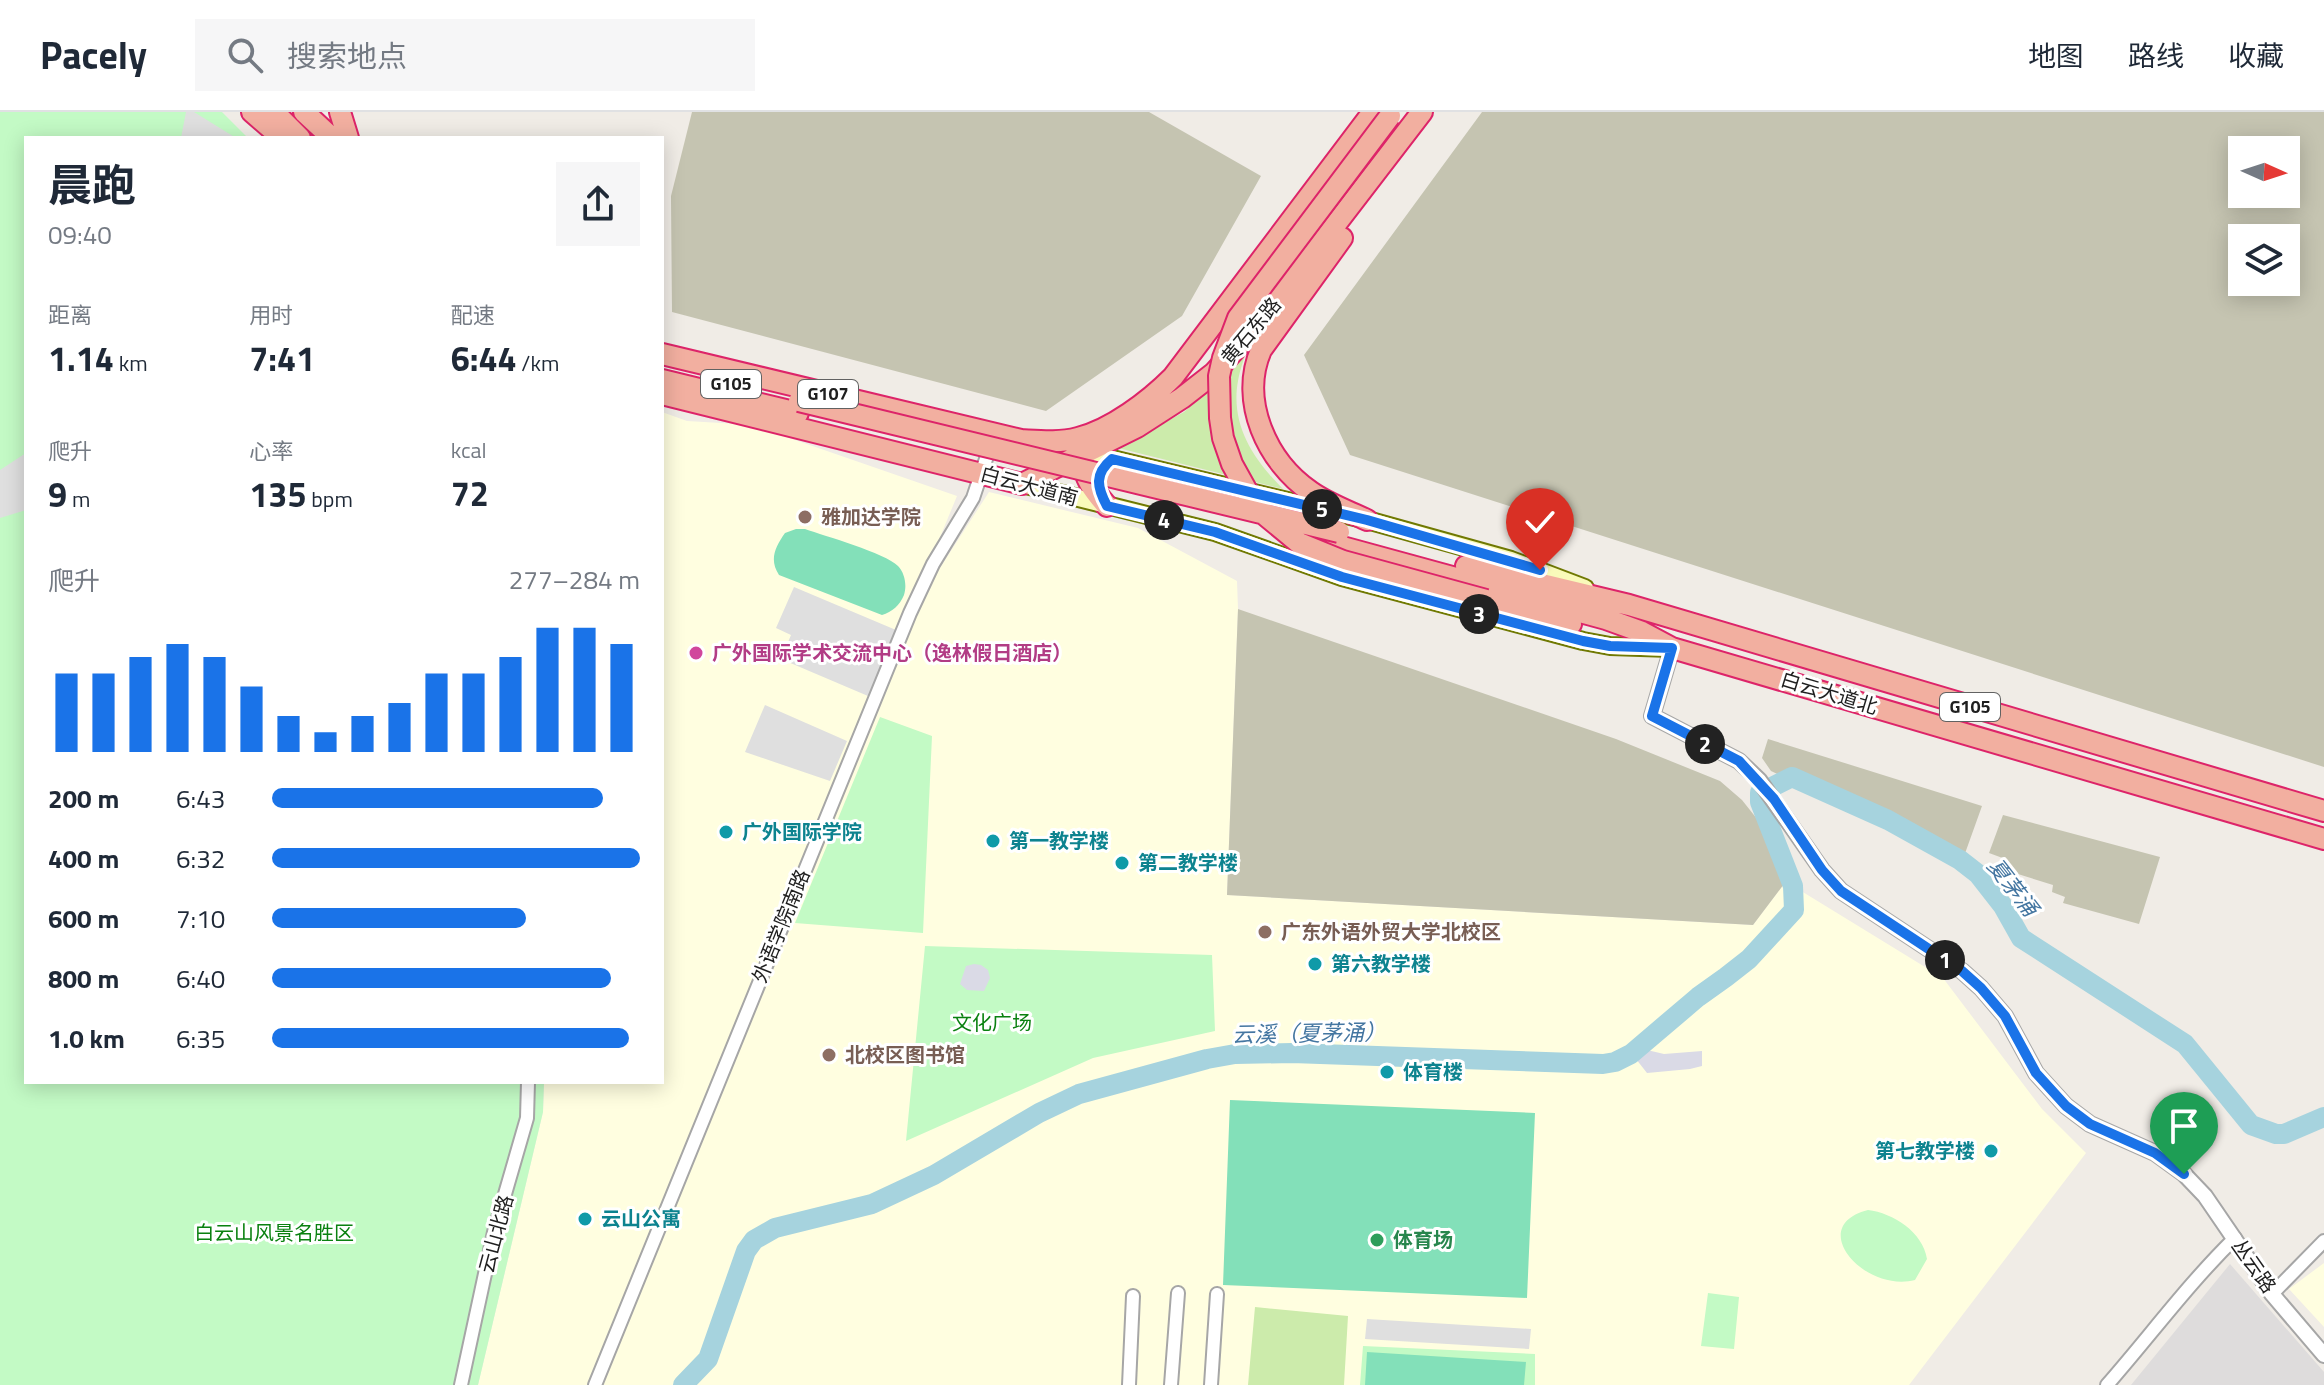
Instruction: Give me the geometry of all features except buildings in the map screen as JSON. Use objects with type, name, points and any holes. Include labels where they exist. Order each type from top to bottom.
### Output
[{"type":"highway","points":[[252,112],[280,136]]},
{"type":"highway","points":[[274,112],[298,136]]},
{"type":"highway","points":[[304,112],[330,136]]},
{"type":"highway","points":[[340,112],[347,136]]},
{"type":"highway","name":"黄石东路","points":[[1022,484],[1137,427],[1200,385],[1233,355],[1422,112]]},
{"type":"highway","points":[[1385,113],[1238,318],[1219,376],[1220,418],[1232,464],[1252,500],[1299,543],[1343,561],[1605,633],[1672,648]]},
{"type":"highway","name":"黄石东路","points":[[1021,440],[1080,438],[1131,412],[1159,391],[1187,359],[1238,289],[1385,113]]},
{"type":"highway","points":[[1367,520],[1312,493],[1281,463],[1257,415],[1253,374],[1261,350],[1341,239],[1397,145]]},
{"type":"highway","points":[[1238,289],[1235,305],[1238,312],[1251,319],[1266,315]]},
{"type":"highway","name":"白云大道南","points":[[664,354],[1021,440]]},
{"type":"highway","name":"白云大道南","points":[[664,369],[799,407],[1337,538]]},
{"type":"highway","name":"白云大道南","points":[[664,380],[799,407]]},
{"type":"highway","name":"白云大道南","points":[[664,394],[1022,484]]},
{"type":"highway","points":[[1095,431],[1085,453],[1085,474],[1107,506]]},
{"type":"highway","name":"白云大道北","points":[[1337,538],[1615,602],[2324,811]]},
{"type":"highway","name":"白云大道北","points":[[1337,538],[1606,619],[1642,632],[1672,648],[2324,839]]},
{"type":"main road","name":"白云大道南","points":[[1021,440],[1367,520],[1511,560],[1559,576],[1615,602]]},
{"type":"main road","points":[[1107,506],[1098,481],[1101,469],[1112,459]]},
{"type":"main road","name":"白云大道南","points":[[1022,484],[1215,532],[1342,577],[1583,641],[1610,646],[1672,648]]},
{"type":"street","name":"外语学院南路","points":[[595,1385],[906,621],[933,564],[973,498],[994,433]]},
{"type":"street","name":"丛云路","points":[[1672,648],[1652,716],[1733,756],[1774,799],[1832,882],[1857,903],[1962,971],[1981,988],[2005,1016],[2036,1073],[2066,1106],[2090,1124],[2171,1163],[2205,1196],[2272,1294],[2324,1355]]},
{"type":"street","name":"云山北路","points":[[461,1385],[494,1232],[527,1118],[528,1084]]},
{"type":"street","points":[[2107,1385],[2174,1302],[2235,1238]]},
{"type":"street","points":[[2272,1294],[2324,1241]]},
{"type":"street","points":[[1171,1385],[1178,1293]]},
{"type":"street","points":[[1211,1385],[1217,1294]]},
{"type":"street","points":[[1129,1385],[1133,1296]]},
{"type":"shaded area","points":[[186,112],[194,112],[233,136],[181,136]]},
{"type":"shaded area","points":[[692,112],[1149,112],[1261,176],[1182,316],[1046,411],[672,312],[671,196]]},
{"type":"shaded area","points":[[1482,112],[2324,112],[2324,767],[1350,455],[1304,355]]},
{"type":"shaded area","name":"广东外语外贸大学北校区","points":[[664,413],[687,421],[738,424],[775,433],[957,496],[905,622],[989,492],[1138,528],[1237,581],[1227,895],[1753,925],[1784,884],[1793,886],[1943,978],[2042,1109],[2086,1153],[1909,1385],[478,1385],[543,1112],[544,1084],[664,1084]]},
{"type":"shaded area","points":[[24,454],[24,511],[0,518],[0,470]]},
{"type":"shaded area","points":[[794,587],[896,630],[868,696],[781,659],[791,635],[776,628]]},
{"type":"shaded area","points":[[1238,609],[1616,739],[1720,781],[1742,800],[1765,829],[1784,884],[1753,925],[1227,895]]},
{"type":"shaded area","points":[[765,705],[847,741],[830,781],[745,752]]},
{"type":"shaded area","points":[[1768,739],[1982,806],[1963,859],[1771,771],[1762,758]]},
{"type":"shaded area","points":[[2003,815],[2160,857],[2139,924],[2063,903],[2065,897],[2052,892],[2053,885],[2005,870],[2008,860],[1989,853]]},
{"type":"shaded area","points":[[974,964],[988,970],[990,978],[984,991],[967,990],[960,984],[966,966]]},
{"type":"shaded area","points":[[1647,1050],[1664,1054],[1702,1051],[1702,1066],[1647,1073],[1636,1059]]},
{"type":"shaded area","points":[[2324,1263],[2324,1327],[2289,1289]]},
{"type":"shaded area","points":[[2230,1264],[2324,1372],[2324,1385],[2131,1385]]},
{"type":"shaded area","points":[[1367,1319],[1531,1329],[1529,1349],[1365,1339]]},
{"type":"green space","name":"白云山风景名胜区","points":[[0,112],[222,112],[246,136],[24,136],[24,1084],[544,1084],[543,1112],[478,1385],[0,1385]]},
{"type":"green space","points":[[1249,344],[1236,397],[1241,427],[1254,454],[1283,489],[1118,448],[1184,412],[1209,390]]},
{"type":"green space","points":[[796,529],[840,540],[891,561],[898,566],[905,580],[905,591],[900,602],[882,615],[779,575],[774,564],[776,548],[785,533]]},
{"type":"green space","points":[[880,717],[932,736],[923,933],[795,923]]},
{"type":"green space","name":"文化广场","points":[[925,946],[1212,955],[1215,1031],[1093,1058],[906,1141]]},
{"type":"green space","name":"体育场","points":[[1230,1100],[1535,1113],[1527,1298],[1223,1285]]},
{"type":"green space","points":[[1868,1210],[1897,1220],[1920,1240],[1927,1259],[1915,1280],[1896,1281],[1877,1277],[1849,1256],[1842,1243],[1842,1230],[1850,1218]]},
{"type":"green space","points":[[1708,1293],[1739,1297],[1734,1349],[1701,1346]]},
{"type":"green space","points":[[1255,1307],[1348,1316],[1344,1385],[1248,1385]]},
{"type":"green space","points":[[1363,1346],[1535,1354],[1535,1385],[1360,1385]]},
{"type":"green space","points":[[1367,1352],[1526,1362],[1524,1385],[1365,1385]]},
{"type":"waterway","name":"云溪（夏茅涌）","points":[[683,1385],[708,1359],[746,1251],[754,1240],[775,1228],[872,1204],[934,1175],[1039,1113],[1079,1094],[1235,1054],[1292,1053],[1603,1064],[1631,1054],[1749,959],[1794,910],[1793,886],[1760,802],[1760,793],[1792,777],[1888,820],[1960,860],[1978,874],[2003,906],[2021,938],[2185,1044],[2251,1125],[2284,1134],[2324,1117]]},
{"type":"place","name":"雅加达学院","points":[[805,517]]},
{"type":"place","name":"广外国际学术交流中心（逸林假日酒店）","points":[[696,653]]},
{"type":"place","name":"广外国际学院","points":[[726,832]]},
{"type":"place","name":"第一教学楼","points":[[993,841]]},
{"type":"place","name":"第二教学楼","points":[[1122,863]]},
{"type":"place","name":"广东外语外贸大学北校区","points":[[1265,932]]},
{"type":"place","name":"第六教学楼","points":[[1315,964]]},
{"type":"place","name":"北校区图书馆","points":[[829,1055]]},
{"type":"place","name":"体育楼","points":[[1387,1072]]},
{"type":"place","name":"第七教学楼","points":[[1991,1151]]},
{"type":"place","name":"云山公寓","points":[[585,1219]]},
{"type":"place","name":"体育场","points":[[1377,1240]]},
{"type":"route","points":[[1540,570],[1367,520],[1112,459],[1101,469],[1099,476],[1099,488],[1107,506],[1215,532],[1342,577],[1583,641],[1610,646],[1672,648],[1652,716],[1724,751],[1749,769],[1774,799],[1822,870],[1841,891],[1962,971],[1998,1005],[2036,1073],[2066,1106],[2090,1124],[2155,1153],[2184,1174]]},
{"type":"water label","name":"夏茅涌","points":[[2013,887]]}]
